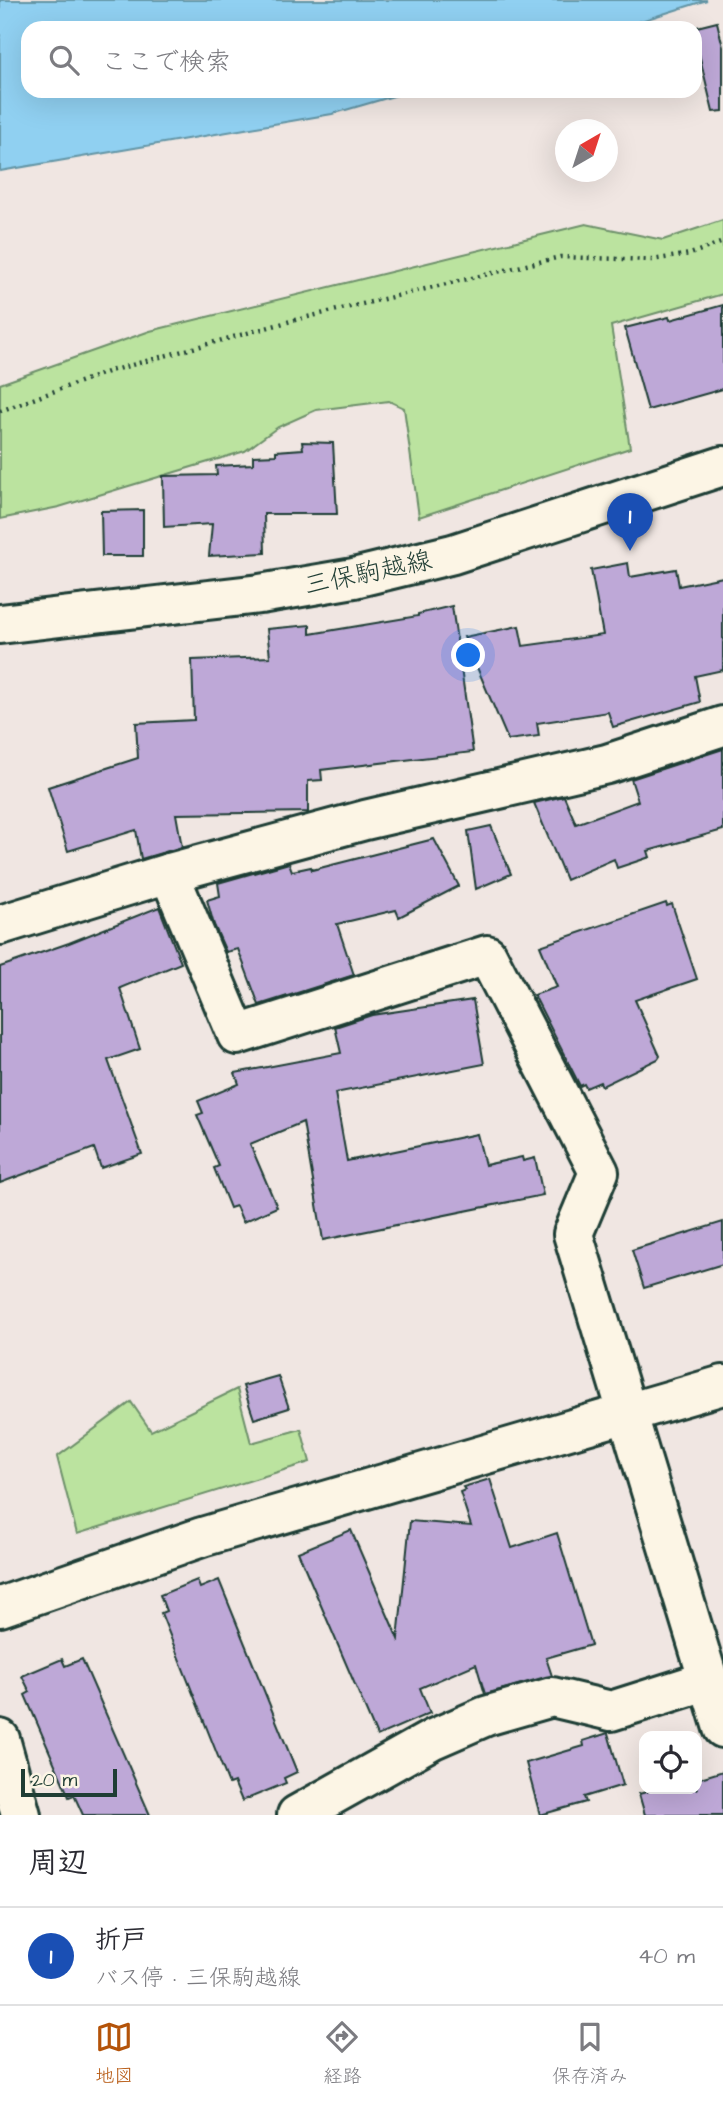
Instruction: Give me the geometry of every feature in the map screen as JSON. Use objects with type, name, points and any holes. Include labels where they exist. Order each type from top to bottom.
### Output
[{"type":"street","name":"三保駒越線","points":[[0,624],[260,594],[354,578],[453,554],[723,466]]},
{"type":"street","points":[[0,925],[169,873],[365,820],[607,764],[723,726]]},
{"type":"street","points":[[169,873],[237,1034],[487,954],[599,1171],[573,1234],[723,1728]]},
{"type":"street","points":[[0,1607],[202,1537],[723,1385]]},
{"type":"street","points":[[297,1815],[433,1739],[486,1716],[552,1697],[611,1711],[709,1680]]},
{"type":"street","points":[[0,1739],[22,1815]]},
{"type":"path","points":[[0,411],[136,363],[291,321],[533,263],[560,257],[652,260],[690,254],[723,242]]},
{"type":"green space","points":[[723,220],[723,294],[611,326],[630,448],[419,517],[404,408],[389,401],[316,410],[278,427],[245,451],[59,507],[0,519],[0,384],[150,331],[586,224],[663,240]]},
{"type":"green space","points":[[237,1389],[251,1443],[301,1429],[310,1462],[77,1534],[57,1457],[131,1402],[151,1431]]},
{"type":"water","points":[[0,0],[707,0],[641,21],[21,21],[21,98],[387,98],[332,114],[0,171]]},
{"type":"building","points":[[717,22],[723,47],[723,111],[713,112],[702,66],[702,26]]},
{"type":"building","points":[[723,305],[723,389],[648,410],[625,328],[669,317],[670,320]]},
{"type":"building","points":[[302,442],[333,443],[337,514],[264,514],[265,553],[209,556],[212,524],[164,527],[163,476],[217,475],[216,466],[253,464],[253,456],[276,455],[276,451],[303,449]]},
{"type":"building","points":[[143,510],[143,556],[102,556],[101,511]]},
{"type":"building","points":[[628,563],[630,577],[676,569],[679,586],[723,577],[723,670],[695,676],[700,702],[613,727],[608,712],[537,723],[539,736],[508,740],[464,637],[519,626],[523,646],[603,635],[591,570]]},
{"type":"building","points":[[452,606],[473,752],[321,770],[322,780],[308,781],[308,812],[176,814],[182,847],[141,859],[136,830],[68,851],[48,787],[138,758],[136,723],[194,720],[192,660],[270,657],[267,629],[310,625],[310,634],[418,616]]},
{"type":"building","points":[[723,749],[723,830],[648,851],[650,857],[617,868],[614,859],[566,880],[534,803],[564,796],[576,824],[638,801],[631,779]]},
{"type":"building","points":[[491,826],[511,874],[476,889],[468,831]]},
{"type":"building","points":[[434,839],[459,886],[399,917],[396,910],[337,924],[354,975],[259,1005],[238,949],[226,952],[214,925],[207,900],[220,896],[218,883],[289,863],[292,871],[311,867],[312,870]]},
{"type":"building","points":[[666,903],[667,906],[672,904],[697,979],[635,1000],[660,1056],[658,1059],[602,1086],[600,1082],[586,1088],[584,1084],[580,1086],[534,995],[557,987],[540,946]]},
{"type":"building","points":[[159,907],[181,963],[120,988],[140,1049],[108,1060],[142,1154],[101,1168],[94,1148],[0,1183],[0,967]]},
{"type":"building","points":[[473,1000],[484,1064],[335,1093],[347,1161],[477,1134],[485,1165],[522,1157],[523,1161],[535,1158],[543,1195],[323,1240],[303,1122],[250,1144],[277,1207],[243,1222],[236,1206],[230,1208],[214,1168],[219,1166],[197,1115],[203,1113],[198,1101],[239,1084],[235,1073],[341,1053],[335,1027],[372,1015]]},
{"type":"building","points":[[723,1222],[723,1264],[644,1288],[632,1250]]},
{"type":"building","points":[[278,1376],[289,1408],[254,1419],[243,1386]]},
{"type":"building","points":[[490,1479],[512,1548],[557,1533],[591,1645],[546,1658],[552,1676],[485,1694],[476,1664],[420,1688],[430,1713],[377,1736],[298,1552],[351,1530],[398,1639],[410,1521],[471,1526],[460,1492],[465,1490],[463,1487]]},
{"type":"building","points":[[197,1580],[200,1588],[219,1580],[297,1772],[284,1778],[286,1783],[242,1801],[234,1782],[229,1784],[161,1613],[166,1611],[160,1595]]},
{"type":"building","points":[[62,1659],[65,1666],[82,1659],[150,1815],[83,1815],[74,1795],[69,1797],[25,1695],[30,1692],[22,1676]]},
{"type":"building","points":[[608,1733],[623,1785],[584,1797],[586,1802],[540,1815],[526,1763],[584,1746],[583,1741]]},
{"type":"building","points":[[723,1771],[723,1815],[645,1815],[639,1794],[702,1794],[702,1777]]},
{"type":"place","name":"折戸","points":[[630,551]]}]
